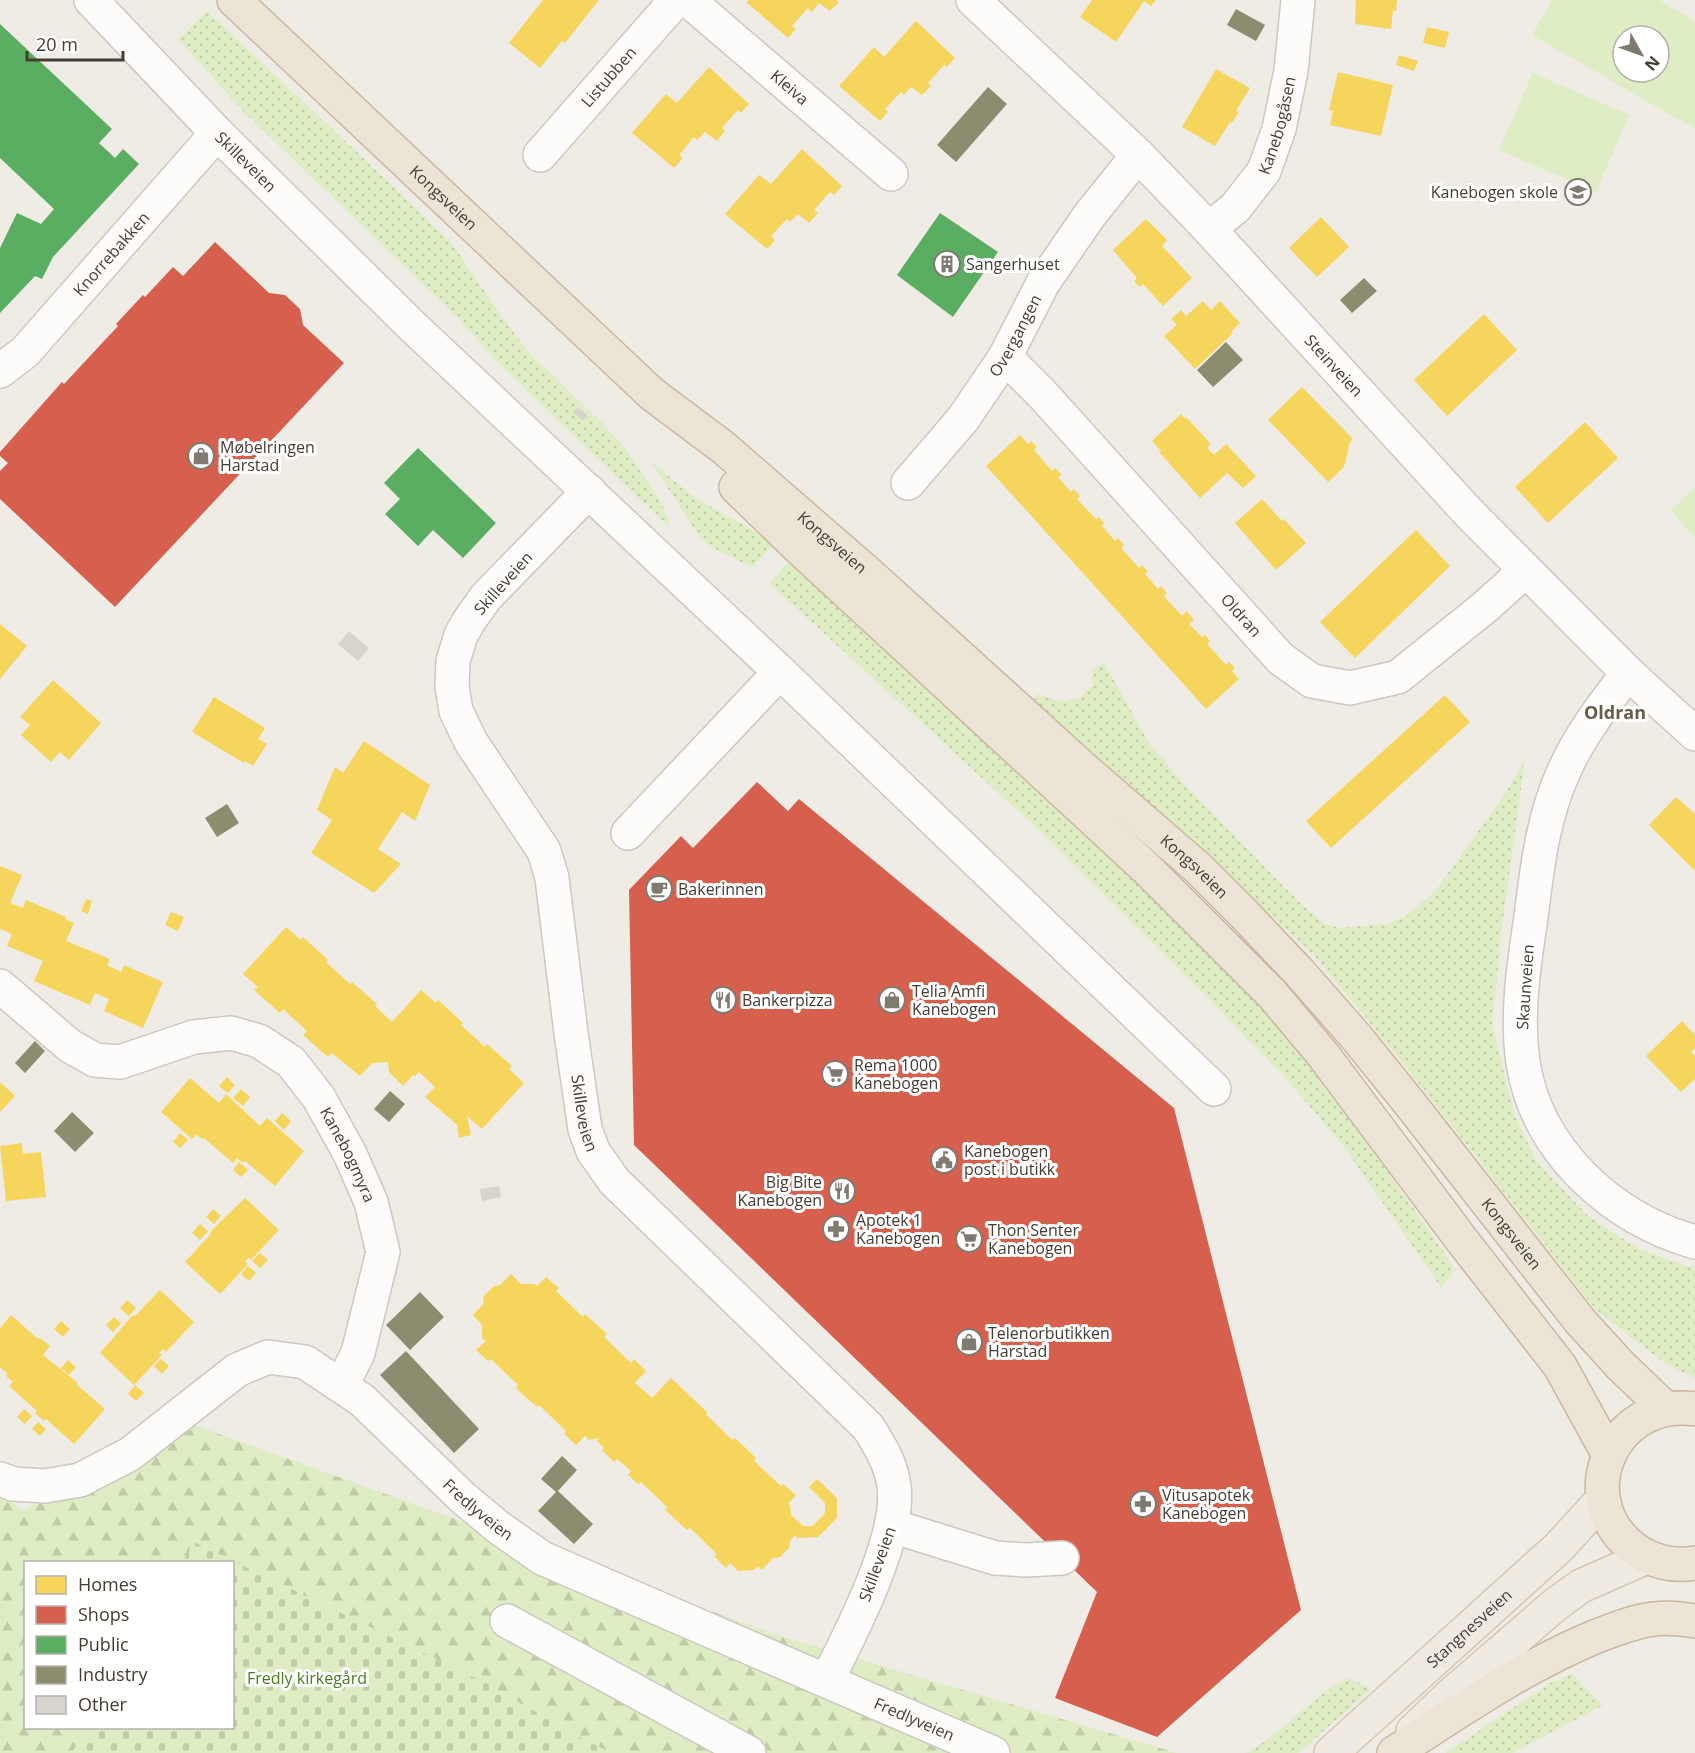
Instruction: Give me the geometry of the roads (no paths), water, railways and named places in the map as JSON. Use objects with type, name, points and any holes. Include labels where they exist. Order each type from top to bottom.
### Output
[{"type":"highway","name":"Kongsveien","points":[[234,0],[652,394],[708,460],[797,546],[1147,869],[1272,994],[1324,1056],[1461,1239],[1560,1366],[1609,1455]]},
{"type":"highway","name":"Kongsveien","points":[[652,394],[724,448],[1198,868],[1300,973],[1377,1063],[1580,1321],[1620,1365],[1681,1409]]},
{"type":"highway","points":[[1681,1409],[1645,1417],[1626,1430],[1616,1441],[1604,1469],[1603,1499],[1614,1527],[1634,1549],[1647,1557],[1674,1564],[1695,1563]]},
{"type":"highway","points":[[1392,1753],[1539,1662],[1582,1642],[1620,1627],[1652,1619],[1676,1618],[1695,1621]]},
{"type":"main road","name":"Stangnesveien","points":[[1331,1753],[1559,1547],[1603,1499]]},
{"type":"main road","points":[[1392,1753],[1452,1694],[1556,1604],[1581,1586],[1647,1557]]},
{"type":"street","name":"Skilleveien","points":[[91,0],[217,134],[409,323],[780,672],[1214,1089]]},
{"type":"street","name":"Listubben","points":[[540,156],[676,0]]},
{"type":"street","name":"Kleiva","points":[[688,0],[891,174]]},
{"type":"street","name":"Steinveien","points":[[973,0],[1138,155],[1209,229],[1468,512],[1628,673],[1695,734]]},
{"type":"street","name":"Kanebogåsen","points":[[1209,229],[1234,208],[1264,171],[1279,129],[1292,71],[1298,0]]},
{"type":"street","name":"Knorrebakken","points":[[0,371],[25,352],[217,134]]},
{"type":"street","name":"Overgangen","points":[[908,483],[963,419],[1005,357],[1043,283],[1089,216],[1138,155]]},
{"type":"street","name":"Oldran","points":[[1005,357],[1051,404],[1281,659],[1312,681],[1350,688],[1398,677],[1478,613],[1525,571]]},
{"type":"street","name":"Skilleveien","points":[[589,491],[486,597],[469,621],[453,660],[452,686],[456,711],[471,742],[544,851],[552,878],[585,1129],[593,1151],[614,1181],[868,1427],[887,1456],[894,1485],[896,1508],[892,1526],[859,1613],[827,1680]]},
{"type":"street","points":[[628,833],[780,672]]},
{"type":"street","name":"Skaunveien","points":[[1628,673],[1583,733],[1563,773],[1546,825],[1537,870],[1524,963],[1521,1022],[1523,1061],[1528,1084],[1540,1115],[1557,1145],[1574,1167],[1600,1194],[1621,1209],[1662,1231],[1695,1242]]},
{"type":"street","name":"Kanebogmyra","points":[[0,986],[70,1046],[95,1060],[120,1062],[194,1038],[231,1033],[259,1041],[291,1062],[319,1098],[350,1154],[371,1202],[383,1252],[358,1353],[342,1385]]},
{"type":"street","name":"Fredlyveien","points":[[0,1479],[13,1484],[45,1486],[80,1480],[130,1454],[237,1370],[268,1357],[305,1362],[362,1400],[462,1497],[498,1527],[542,1558],[993,1753]]},
{"type":"street","points":[[892,1526],[995,1558],[1026,1560],[1062,1558]]},
{"type":"street","points":[[507,1621],[749,1753]]},
{"type":"place","name":"Kanebogen skole","points":[[1578,192]]},
{"type":"place","name":"Sangerhuset","points":[[947,264]]},
{"type":"place","name":"Møbelringen Harstad","points":[[201,456]]},
{"type":"place","name":"Bakerinnen","points":[[659,889]]},
{"type":"place","name":"Bankerpizza","points":[[723,1000]]},
{"type":"place","name":"Telia Amfi Kanebogen","points":[[892,1000]]},
{"type":"place","name":"Rema 1000 Kanebogen","points":[[835,1074]]},
{"type":"place","name":"Kanebogen post i butikk","points":[[944,1160]]},
{"type":"place","name":"Big Bite Kanebogen","points":[[842,1191]]},
{"type":"place","name":"Apotek 1 Kanebogen","points":[[836,1229]]},
{"type":"place","name":"Thon Senter Kanebogen","points":[[969,1239]]},
{"type":"place","name":"Telenorbutikken Harstad","points":[[969,1342]]},
{"type":"place","name":"Vitusapotek Kanebogen","points":[[1143,1504]]},
{"type":"district","name":"Oldran","points":[[1615,712]]},
{"type":"park label","name":"Fredly kirkegård","points":[[307,1678]]}]
